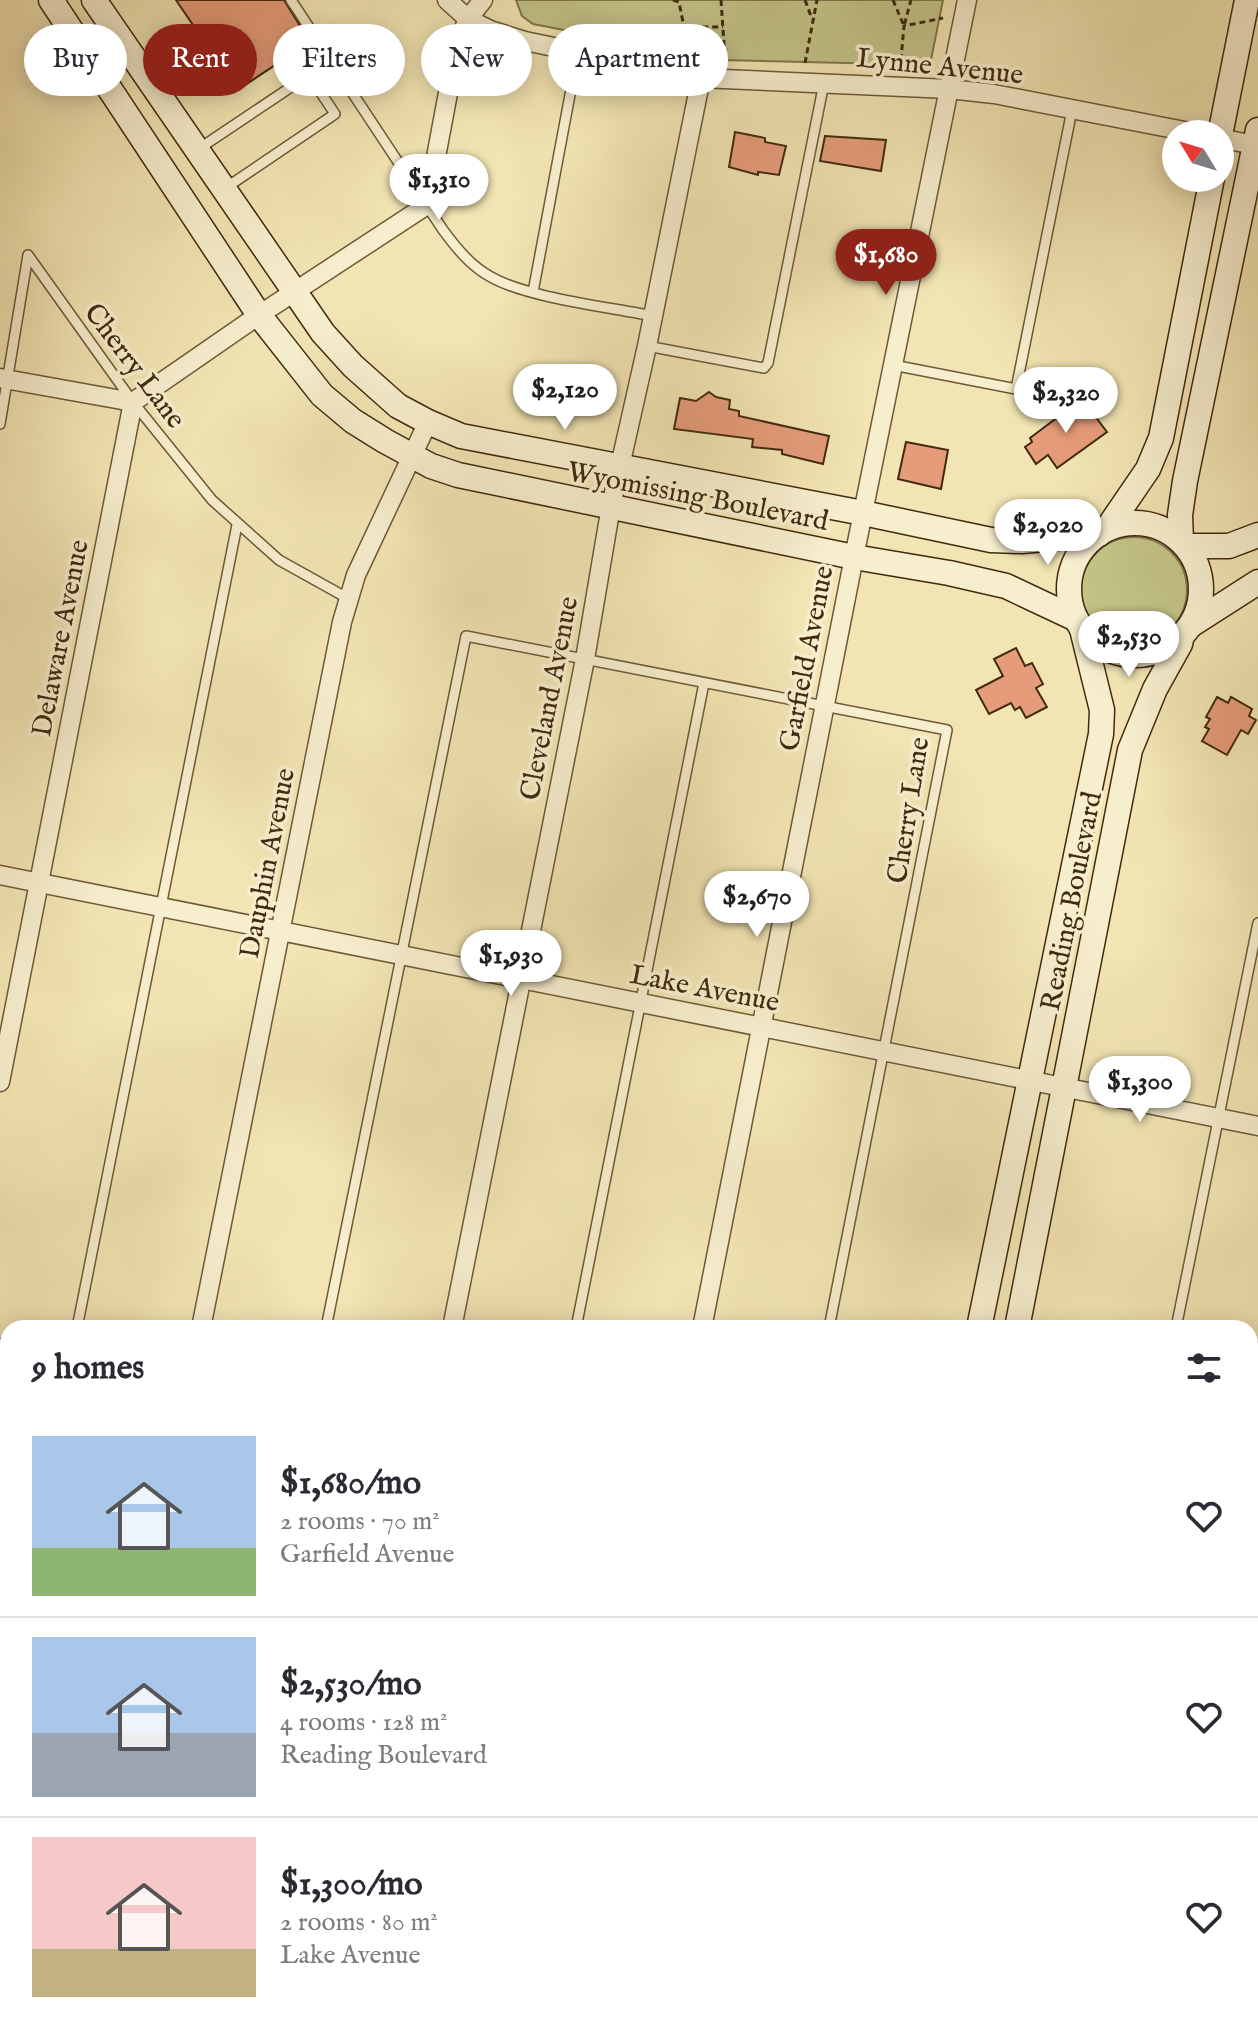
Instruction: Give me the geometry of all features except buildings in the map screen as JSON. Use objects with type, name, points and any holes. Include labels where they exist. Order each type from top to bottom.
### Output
[{"type":"main road","name":"Wyomissing Boulevard","points":[[51,0],[259,315],[322,395],[353,421],[431,466],[458,475],[1006,586],[1079,624]]},
{"type":"main road","name":"Wyomissing Boulevard","points":[[94,0],[323,333],[353,366],[398,406],[428,422],[461,436],[991,540],[1022,541],[1103,532]]},
{"type":"main road","points":[[1223,120],[1247,0]]},
{"type":"main road","points":[[1183,544],[1180,515],[1185,481],[1257,140]]},
{"type":"main road","points":[[1209,192],[1161,438],[1148,469],[1103,532],[1085,547],[1071,572],[1069,591],[1079,624],[1107,649],[1130,655],[1155,652],[1258,582]]},
{"type":"main road","points":[[1103,532],[1124,524],[1150,524],[1167,531],[1183,544],[1196,562],[1201,589],[1199,608],[1186,630]]},
{"type":"main road","points":[[1183,544],[1229,546],[1258,535]]},
{"type":"main road","name":"Reading Boulevard","points":[[981,1320],[1101,734],[1102,710],[1079,624]]},
{"type":"main road","name":"Reading Boulevard","points":[[1019,1320],[1130,750],[1155,689],[1186,630]]},
{"type":"street","name":"Lynne Avenue","points":[[447,0],[468,19],[490,30],[548,46]]},
{"type":"street","points":[[5,379],[133,402],[427,205],[457,45],[468,19],[483,0]]},
{"type":"street","name":"Garfield Avenue","points":[[704,1320],[966,7]]},
{"type":"street","name":"Lynne Avenue","points":[[728,79],[949,89],[994,94],[1162,127]]},
{"type":"street","name":"Cleveland Avenue","points":[[454,1320],[585,659],[611,506],[697,96]]},
{"type":"street","points":[[1234,138],[1257,140]]},
{"type":"street","name":"Delaware Avenue","points":[[0,1082],[133,402]]},
{"type":"street","name":"Dauphin Avenue","points":[[203,1320],[349,599],[356,575],[428,422]]},
{"type":"street","name":"Lake Avenue","points":[[0,875],[1258,1126]]},
{"type":"lane","points":[[291,0],[443,230],[470,263],[499,281],[533,292],[653,316]]},
{"type":"lane","points":[[197,150],[309,75],[318,88],[335,114],[224,189]]},
{"type":"lane","points":[[647,346],[746,366],[764,368],[768,363],[824,83]]},
{"type":"lane","points":[[533,292],[570,96]]},
{"type":"lane","points":[[893,365],[1016,389],[1072,110]]},
{"type":"lane","name":"Cherry Lane","points":[[0,424],[5,379],[28,255],[133,402],[212,500],[279,560],[349,599]]},
{"type":"lane","points":[[79,1320],[237,525]]},
{"type":"lane","name":"Cherry Lane","points":[[401,956],[466,636],[947,730],[831,1320]]},
{"type":"lane","points":[[578,1320],[704,683]]},
{"type":"lane","points":[[1178,1320],[1258,923]]},
{"type":"lane","points":[[328,1320],[401,956]]},
{"type":"path","points":[[673,0],[680,1],[684,24]]},
{"type":"path","points":[[721,0],[724,24]]},
{"type":"path","points":[[805,0],[813,22]]},
{"type":"path","points":[[801,82],[817,0]]},
{"type":"path","points":[[893,0],[904,26]]},
{"type":"path","points":[[899,86],[904,26],[911,0]]},
{"type":"path","points":[[904,26],[966,7]]},
{"type":"green space","points":[[516,0],[943,0],[930,65],[728,60],[728,24],[548,24],[548,27],[533,24],[522,16]]},
{"type":"green space","points":[[1134,537],[1154,541],[1171,553],[1183,570],[1187,590],[1183,610],[1171,627],[1154,639],[1134,643],[1114,639],[1097,627],[1085,610],[1081,590],[1085,570],[1097,553],[1114,541]]}]
